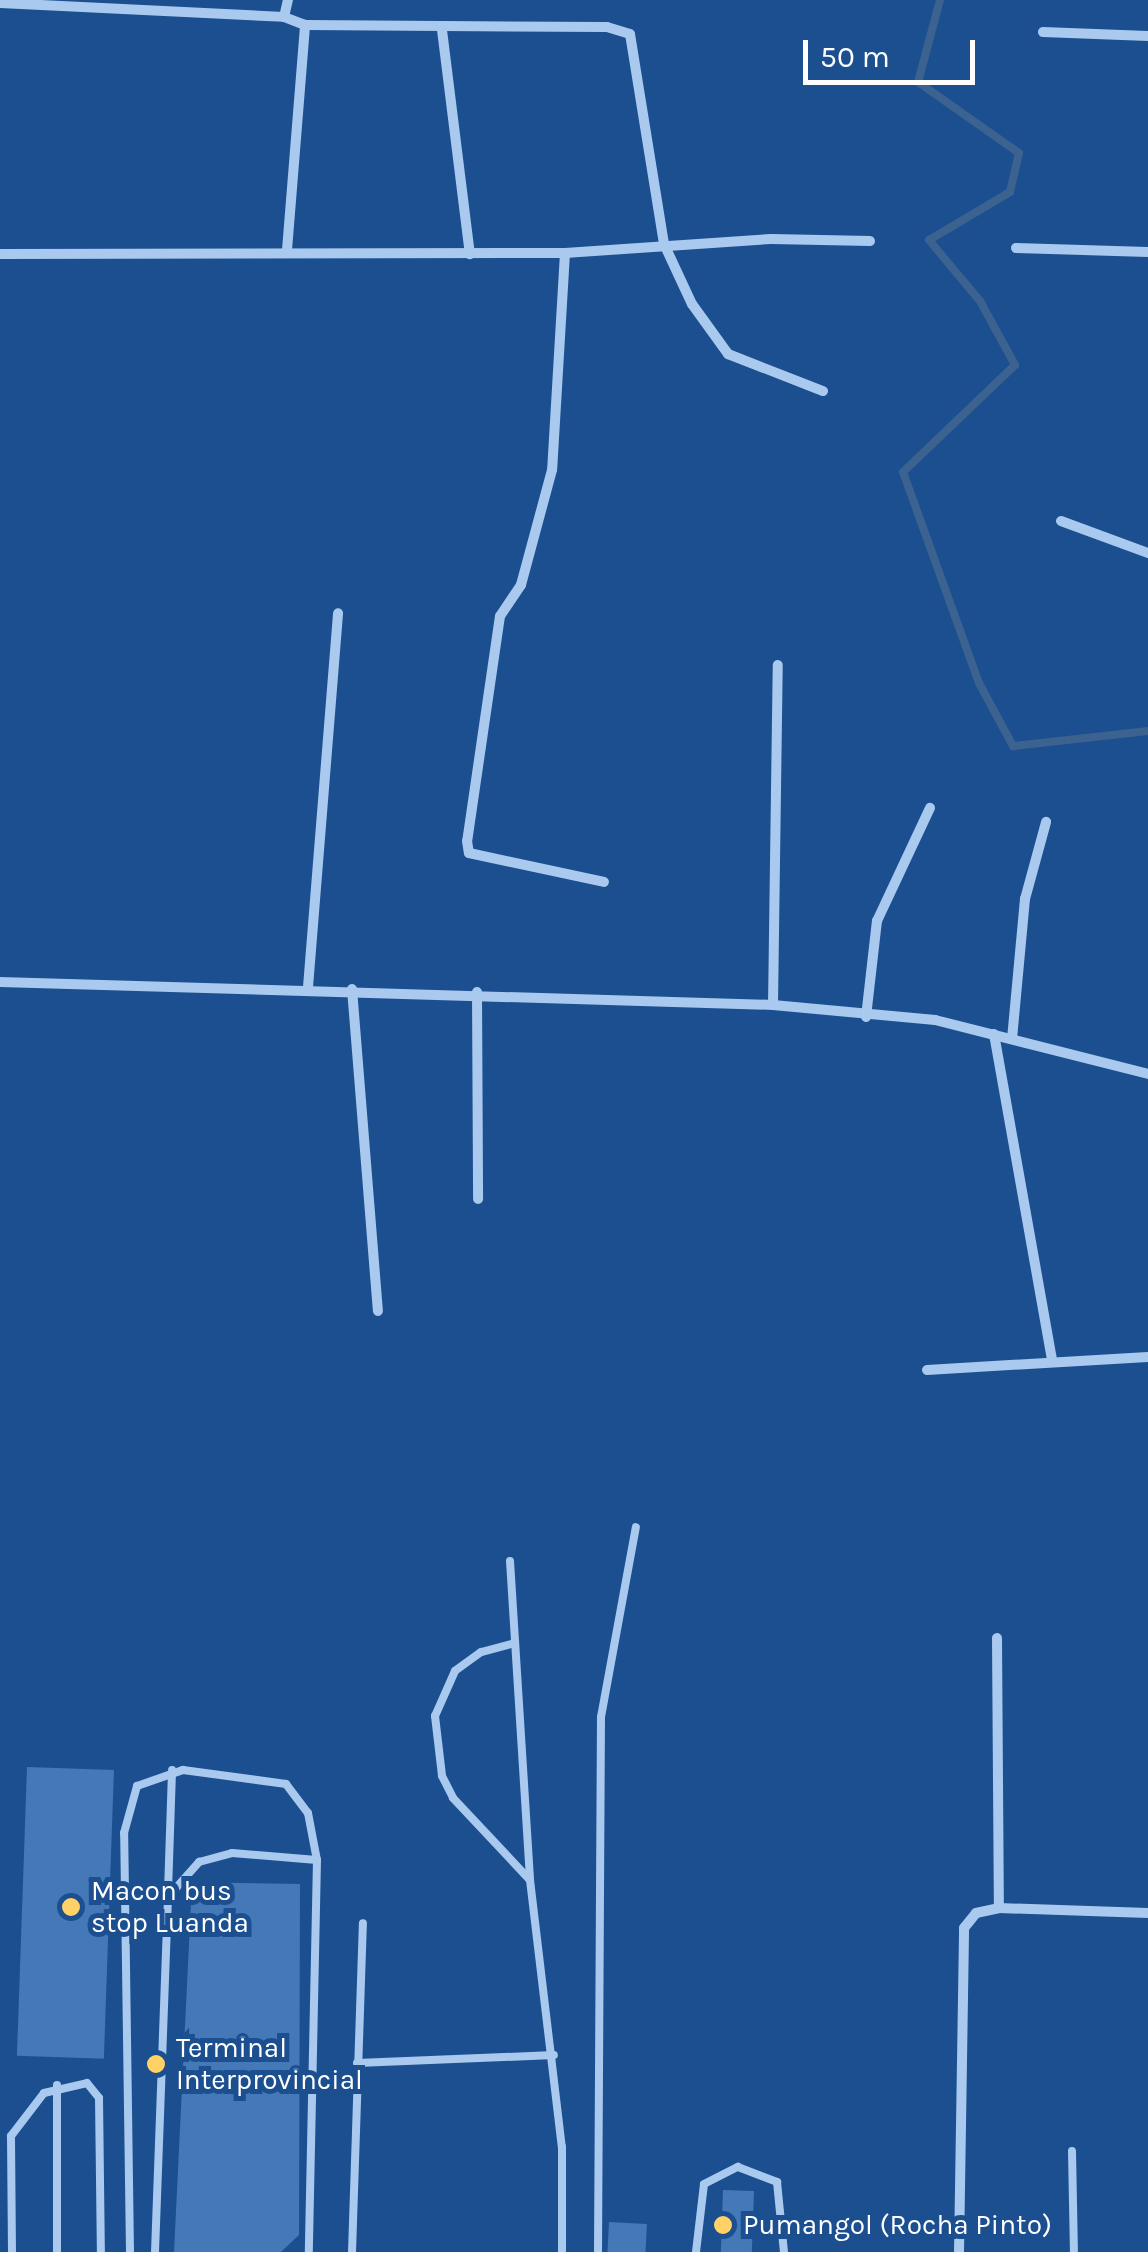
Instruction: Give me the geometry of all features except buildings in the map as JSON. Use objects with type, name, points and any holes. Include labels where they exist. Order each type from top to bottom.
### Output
[{"type":"street","points":[[284,17],[288,0]]},
{"type":"street","points":[[0,2],[284,17],[305,25],[442,30],[606,27],[630,34],[664,244],[715,342],[823,391]]},
{"type":"street","points":[[287,250],[305,25]]},
{"type":"street","points":[[442,30],[470,254]]},
{"type":"street","points":[[1043,32],[1148,36]]},
{"type":"street","points":[[0,254],[287,250],[564,254],[664,244],[870,241]]},
{"type":"street","points":[[1016,248],[1148,252]]},
{"type":"street","points":[[564,254],[552,470],[521,585],[500,616],[467,841],[469,853],[604,882]]},
{"type":"street","points":[[1062,521],[1148,553]]},
{"type":"street","points":[[308,986],[338,614]]},
{"type":"street","points":[[773,1006],[778,666]]},
{"type":"street","points":[[866,1017],[877,921],[930,808]]},
{"type":"street","points":[[1012,1039],[1025,900],[1046,822]]},
{"type":"street","points":[[0,982],[308,986],[773,1006],[866,1017],[936,1020],[1148,1074]]},
{"type":"street","points":[[352,989],[378,1311]]},
{"type":"street","points":[[477,992],[478,1200]]},
{"type":"street","points":[[994,1034],[1052,1362]]},
{"type":"street","points":[[927,1370],[1148,1358]]},
{"type":"street","points":[[997,1638],[999,1908]]},
{"type":"street","points":[[958,2252],[964,1928],[976,1912],[999,1908],[1148,1914]]},
{"type":"lane","points":[[598,2252],[601,1717],[636,1528]]},
{"type":"lane","points":[[510,1561],[530,1880],[554,2055],[562,2252]]},
{"type":"lane","points":[[515,1643],[480,1652],[455,1671],[436,1716],[442,1776],[454,1798],[530,1880]]},
{"type":"lane","points":[[155,2252],[172,1770]]},
{"type":"lane","points":[[130,2252],[124,1833],[137,1786],[172,1770],[286,1784],[308,1813],[317,1860],[309,2252]]},
{"type":"lane","points":[[168,1896],[199,1862],[232,1853],[317,1860]]},
{"type":"lane","points":[[352,2252],[363,1923]]},
{"type":"lane","points":[[357,2062],[554,2055]]},
{"type":"lane","points":[[12,2252],[11,2136],[30,2104],[57,2085],[87,2083],[99,2098],[102,2252]]},
{"type":"lane","points":[[56,2252],[57,2085]]},
{"type":"lane","points":[[1072,2151],[1074,2252]]},
{"type":"lane","points":[[696,2252],[704,2184],[738,2167],[777,2182],[784,2252]]},
{"type":"waterway","points":[[940,0],[918,82],[1019,153],[1010,192],[929,240],[980,301],[1015,365],[903,472],[979,683],[1013,746],[1148,731]]},
{"type":"place","name":"Macon bus stop Luanda","points":[[71,1907]]},
{"type":"place","name":"Terminal Interprovincial","points":[[156,2064]]},
{"type":"place","name":"Pumangol (Rocha Pinto)","points":[[723,2225]]}]
